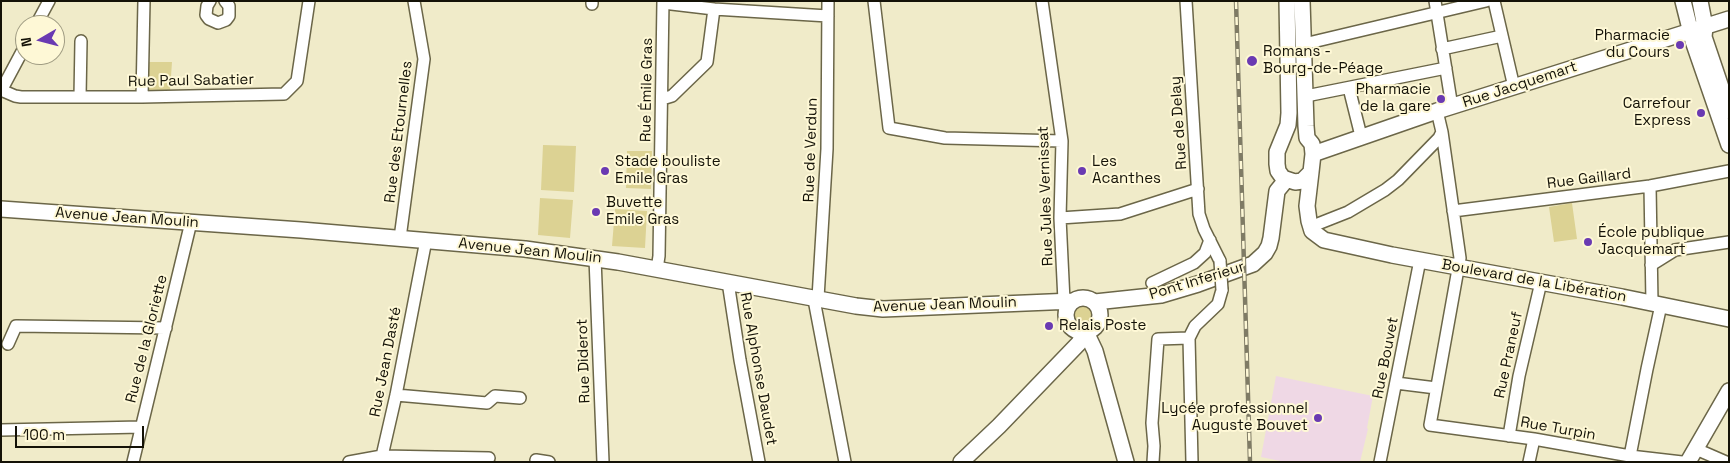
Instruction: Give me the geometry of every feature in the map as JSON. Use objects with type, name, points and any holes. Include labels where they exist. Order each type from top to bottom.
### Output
[{"type":"main road","points":[[1287,1],[1289,122],[1277,152],[1287,178],[1307,206]]},
{"type":"main road","points":[[1302,1],[1307,138]]},
{"type":"main road","points":[[1683,1],[1704,38],[1729,111]]},
{"type":"main road","points":[[1700,1],[1698,29],[1729,145]]},
{"type":"main road","name":"Rue Jacquemart","points":[[1313,154],[1444,109],[1729,19]]},
{"type":"main road","points":[[1283,139],[1295,134],[1307,138],[1312,144],[1313,154],[1307,206],[1310,227]]},
{"type":"main road","points":[[1287,178],[1302,181],[1311,172]]},
{"type":"main road","name":"Pont Inferieur","points":[[1089,323],[1126,300],[1161,295],[1253,264],[1265,253],[1268,246],[1272,226],[1269,188],[1271,181],[1287,178]]},
{"type":"main road","name":"Avenue Jean Moulin","points":[[1,209],[492,246],[596,258],[883,309],[1065,304],[1084,298],[1089,323]]},
{"type":"main road","name":"Boulevard de la Libération","points":[[1310,227],[1316,236],[1339,244],[1729,319]]},
{"type":"main road","points":[[1065,304],[1067,320],[1089,323]]},
{"type":"main road","points":[[961,462],[999,426],[1069,352],[1073,342],[1089,323]]},
{"type":"main road","points":[[1089,323],[1126,462]]},
{"type":"main road","points":[[1069,352],[1096,354]]},
{"type":"main road","points":[[1692,455],[1724,408],[1729,391]]},
{"type":"street","points":[[41,15],[49,1]]},
{"type":"street","points":[[142,97],[144,1]]},
{"type":"street","points":[[210,1],[207,6],[206,15],[209,19],[218,23],[229,16],[229,6],[225,1]]},
{"type":"street","name":"Rue Paul Sabatier","points":[[1,90],[21,97],[80,98],[284,94],[297,81],[309,1]]},
{"type":"street","name":"Rue des Etournelles","points":[[400,238],[424,59],[414,1]]},
{"type":"street","name":"Rue de Verdun","points":[[828,1],[827,149],[815,305],[846,462]]},
{"type":"street","points":[[874,1],[889,128],[945,138],[1062,141]]},
{"type":"street","name":"Rue Jules Vernissat","points":[[1042,1],[1062,141],[1060,218],[1065,304]]},
{"type":"street","name":"Rue de Delay","points":[[1186,1],[1199,214],[1220,261],[1222,290],[1218,304],[1195,326],[1189,338]]},
{"type":"street","points":[[1304,44],[1436,7],[1486,1]]},
{"type":"street","points":[[1494,1],[1514,87]]},
{"type":"street","points":[[663,2],[714,9],[828,16]]},
{"type":"street","name":"Rue Émile Gras","points":[[658,268],[660,256],[663,2]]},
{"type":"street","points":[[1396,382],[1436,388],[1460,258],[1442,132],[1446,68],[1436,7]]},
{"type":"street","points":[[662,100],[672,96],[707,62],[714,9]]},
{"type":"street","points":[[1442,49],[1502,36]]},
{"type":"street","points":[[80,98],[81,41]]},
{"type":"street","points":[[1,90],[15,64]]},
{"type":"street","points":[[1306,96],[1446,68]]},
{"type":"street","points":[[1349,88],[1361,136]]},
{"type":"street","points":[[1310,227],[1348,212],[1385,190],[1398,180],[1439,138],[1442,132]]},
{"type":"street","name":"Rue Gaillard","points":[[1453,211],[1650,186],[1729,171]]},
{"type":"street","points":[[1630,456],[1647,369],[1657,304],[1651,265],[1650,186]]},
{"type":"street","points":[[1060,218],[1120,214],[1198,189]]},
{"type":"street","name":"Rue de la Gloriette","points":[[133,462],[191,222]]},
{"type":"street","name":"Rue Jean Dasté","points":[[382,456],[396,395],[426,240]]},
{"type":"street","points":[[1152,284],[1194,263],[1205,253],[1210,240]]},
{"type":"street","points":[[1651,265],[1675,250],[1729,242]]},
{"type":"street","name":"Rue Diderot","points":[[596,258],[603,462]]},
{"type":"street","name":"Rue Bouvet","points":[[1380,462],[1420,260]]},
{"type":"street","name":"Rue Alphonse Daudet","points":[[728,282],[759,462]]},
{"type":"street","name":"Rue Praneuf","points":[[1509,436],[1519,376],[1541,282]]},
{"type":"street","points":[[8,344],[16,326],[166,328]]},
{"type":"street","points":[[1152,462],[1154,446],[1152,423],[1158,339],[1189,338],[1192,462]]},
{"type":"street","name":"Rue Turpin","points":[[1436,388],[1430,425],[1534,439],[1630,456],[1682,462]]},
{"type":"street","points":[[396,395],[487,403],[496,396],[520,398]]},
{"type":"street","points":[[1,430],[141,427]]},
{"type":"street","points":[[1529,462],[1534,439]]},
{"type":"street","points":[[1692,455],[1726,462]]},
{"type":"street","points":[[349,462],[382,456],[489,458]]},
{"type":"street","points":[[536,460],[549,462]]},
{"type":"shaded area","points":[[146,62],[172,62],[170,91],[149,91],[146,87]]},
{"type":"shaded area","points":[[543,145],[576,146],[574,192],[541,190]]},
{"type":"shaded area","points":[[627,151],[652,151],[651,189],[626,188]]},
{"type":"shaded area","points":[[540,198],[573,200],[570,238],[538,235]]},
{"type":"shaded area","points":[[1572,203],[1577,239],[1554,242],[1549,207]]},
{"type":"shaded area","points":[[615,209],[647,211],[645,248],[612,246]]},
{"type":"shaded area","points":[[1083,305],[1090,308],[1093,315],[1090,322],[1083,325],[1076,322],[1073,315],[1076,308]]},
{"type":"shaded area","name":"Lycée professionnel Auguste Bouvet","points":[[1276,376],[1373,396],[1360,462],[1285,462],[1261,457]]},
{"type":"railway","points":[[1236,1],[1250,462]]},
{"type":"place","name":"Pharmacie du Cours","points":[[1680,45]]},
{"type":"place","name":"Romans - Bourg-de-Péage","points":[[1252,61]]},
{"type":"place","name":"Pharmacie de la gare","points":[[1441,99]]},
{"type":"place","name":"Carrefour Express","points":[[1701,113]]},
{"type":"place","name":"Stade bouliste Emile Gras","points":[[605,171]]},
{"type":"place","name":"Les Acanthes","points":[[1082,171]]},
{"type":"place","name":"Buvette Emile Gras","points":[[596,212]]},
{"type":"place","name":"École publique Jacquemart","points":[[1588,242]]},
{"type":"place","name":"Relais Poste","points":[[1049,326]]},
{"type":"place","name":"Lycée professionnel Auguste Bouvet","points":[[1318,418]]}]
